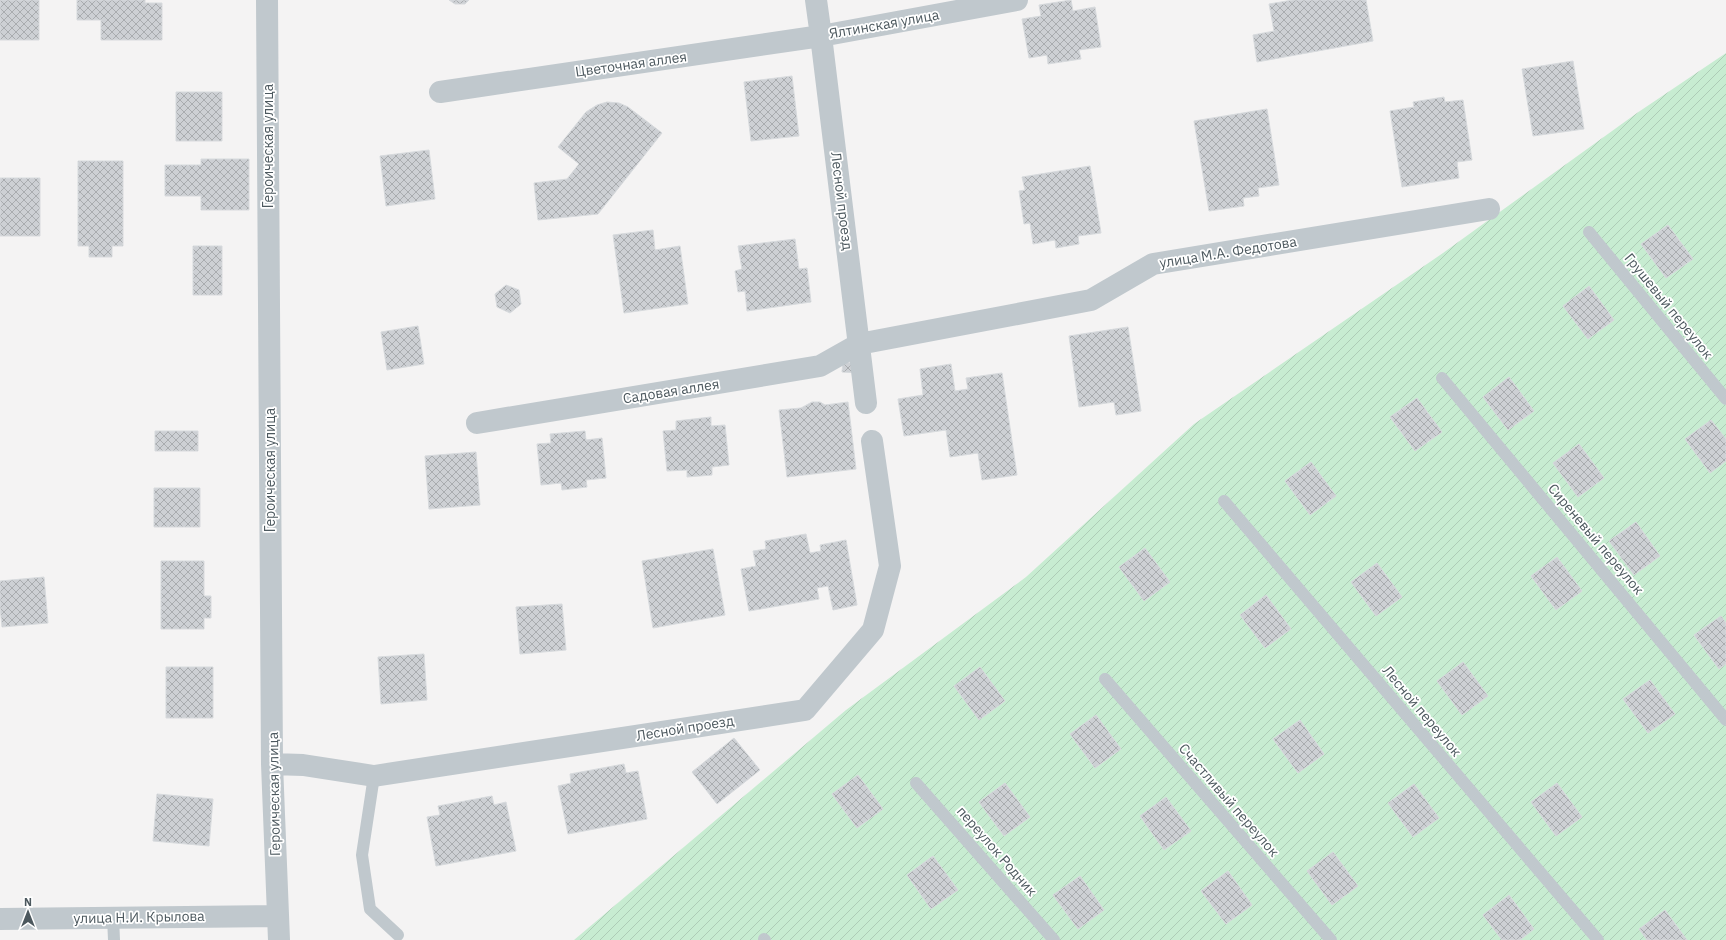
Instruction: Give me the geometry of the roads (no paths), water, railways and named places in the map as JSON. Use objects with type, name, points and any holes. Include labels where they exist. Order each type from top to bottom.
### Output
[{"type":"street","name":"Героическая улица","points":[[267,0],[272,764],[279,940]]},
{"type":"street","name":"Лесной проезд","points":[[816,0],[866,403]]},
{"type":"street","name":"Ялтинская улица","points":[[821,36],[1017,0]]},
{"type":"street","name":"Цветочная аллея","points":[[440,92],[821,36]]},
{"type":"street","name":"улица М.А. Федотова","points":[[859,344],[1091,300],[1153,264],[1489,209]]},
{"type":"street","name":"Садовая аллея","points":[[477,423],[820,366],[859,344]]},
{"type":"street","name":"Лесной проезд","points":[[272,764],[303,765],[374,776],[805,710],[873,630],[890,566],[872,441]]},
{"type":"street","name":"улица Н.И. Крылова","points":[[0,919],[277,916]]},
{"type":"lane","name":"Грушевый переулок","points":[[1589,232],[1726,399]]},
{"type":"lane","name":"Сиреневый переулок","points":[[1442,378],[1726,720]]},
{"type":"lane","name":"Лесной переулок","points":[[1224,501],[1598,940]]},
{"type":"lane","name":"Счастливый переулок","points":[[1105,679],[1331,940]]},
{"type":"lane","points":[[374,776],[362,855],[370,909],[398,935]]},
{"type":"lane","name":"переулок Родник","points":[[916,783],[1054,940]]},
{"type":"lane","points":[[113,917],[114,940]]}]
